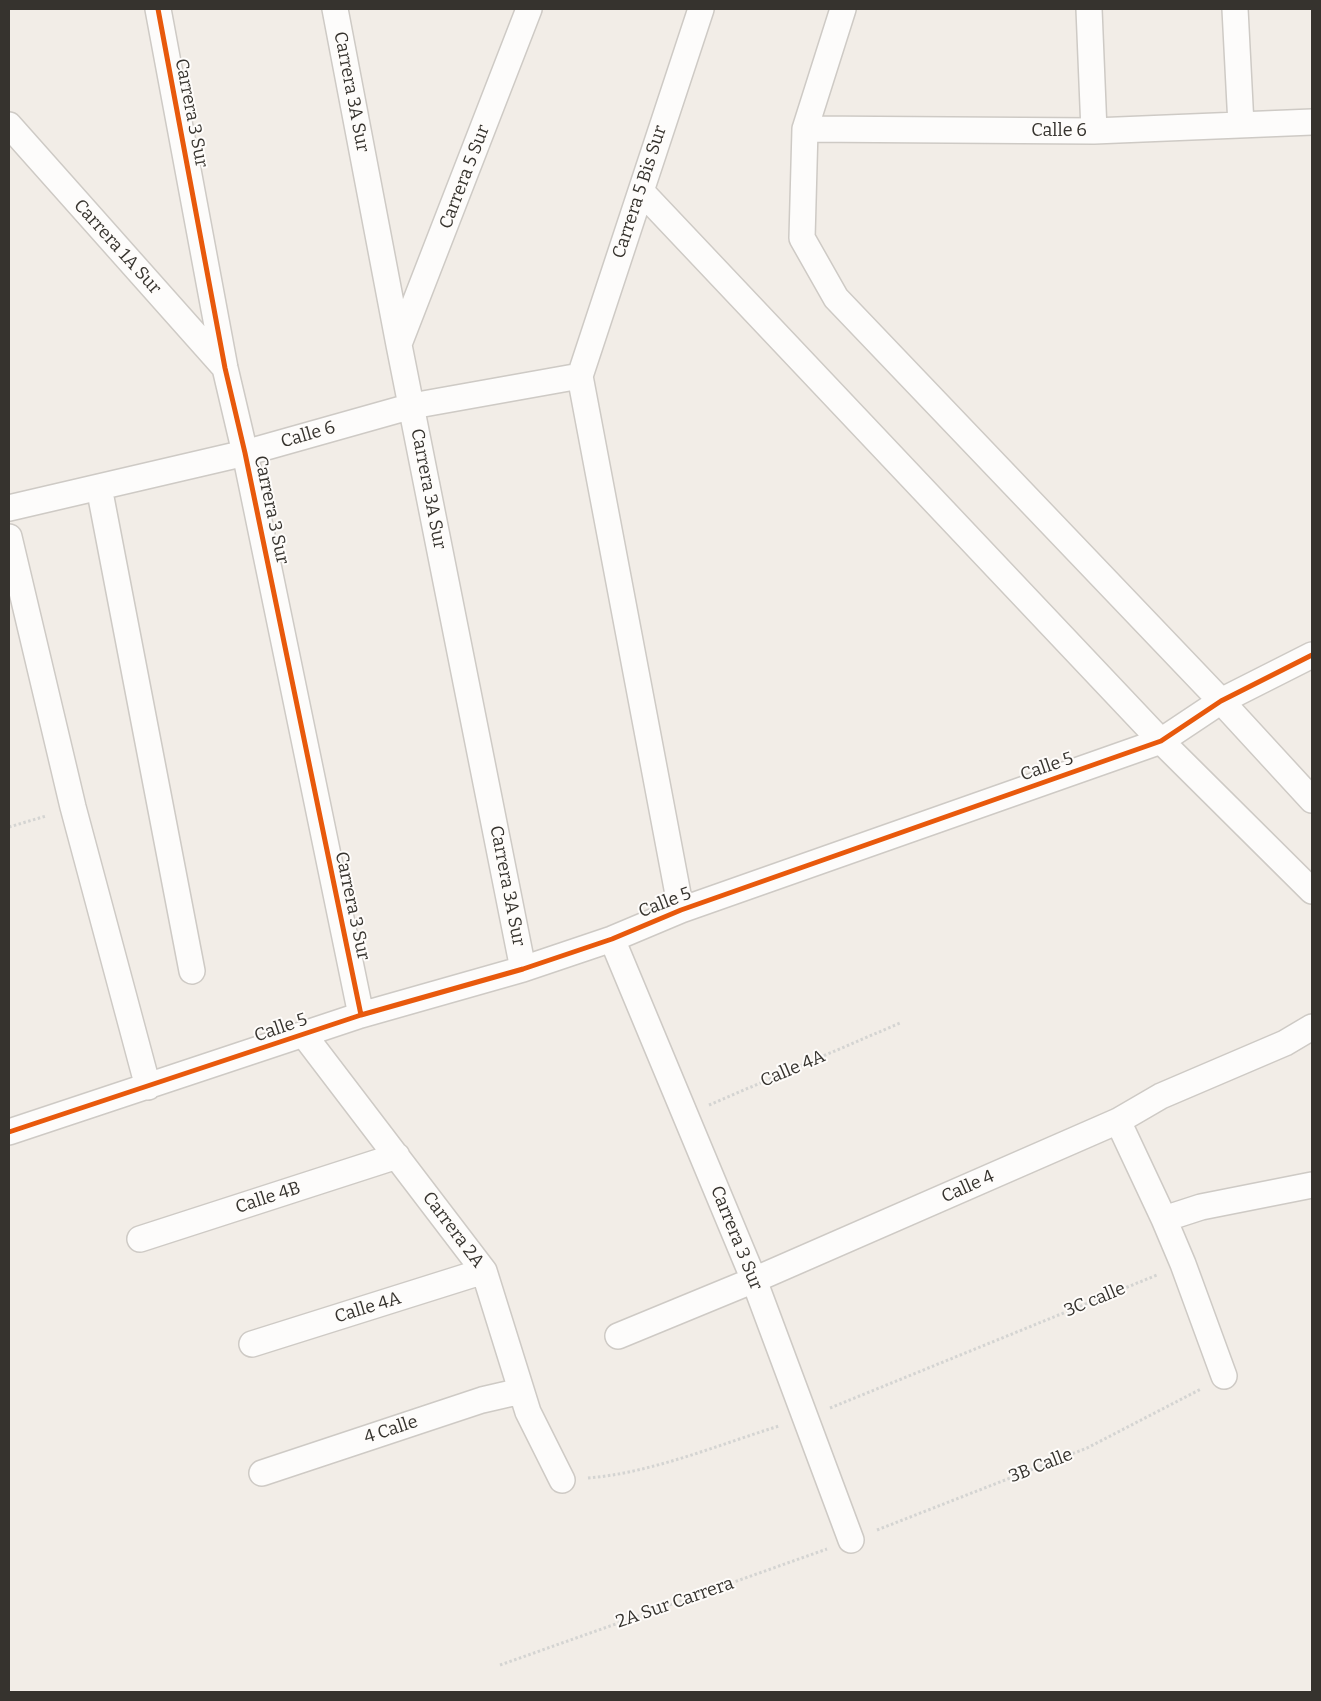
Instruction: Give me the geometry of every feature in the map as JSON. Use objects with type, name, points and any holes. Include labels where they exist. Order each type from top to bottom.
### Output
[{"type":"street","name":"Carrera 3 Sur","points":[[158,9],[225,368],[245,453],[361,1016]]},
{"type":"street","name":"Carrera 3A Sur","points":[[335,9],[399,345],[523,969]]},
{"type":"street","name":"Carrera 5 Bis Sur","points":[[580,376],[701,9]]},
{"type":"street","points":[[844,9],[805,129],[802,238],[836,298],[1312,800]]},
{"type":"street","points":[[1089,9],[1094,131]]},
{"type":"street","points":[[1235,9],[1241,125]]},
{"type":"street","name":"Carrera 5 Sur","points":[[399,345],[523,15]]},
{"type":"street","name":"Calle 6","points":[[805,129],[1094,131],[1312,122]]},
{"type":"street","name":"Carrera 1A Sur","points":[[9,125],[225,368]]},
{"type":"street","points":[[641,191],[1160,741],[1312,891]]},
{"type":"street","points":[[580,376],[681,910]]},
{"type":"street","name":"Calle 6","points":[[9,508],[245,453],[412,406],[580,376]]},
{"type":"street","points":[[99,487],[192,971]]},
{"type":"street","points":[[9,537],[73,807],[148,1087]]},
{"type":"street","name":"Calle 5","points":[[9,1132],[304,1034],[523,969],[612,938],[681,910],[1160,741],[1221,702],[1312,655]]},
{"type":"street","name":"Carrera 3 Sur","points":[[612,938],[754,1280],[851,1540]]},
{"type":"street","name":"Calle 4","points":[[618,1336],[754,1280],[1118,1121],[1161,1096],[1285,1043],[1312,1027]]},
{"type":"street","name":"Carrera 2A","points":[[304,1034],[484,1271],[528,1412],[562,1480]]},
{"type":"street","points":[[1118,1121],[1183,1264],[1224,1376]]},
{"type":"street","name":"Calle 4B","points":[[140,1239],[397,1156]]},
{"type":"street","points":[[1164,1219],[1201,1207],[1312,1185]]},
{"type":"street","name":"Calle 4A","points":[[252,1344],[484,1271]]},
{"type":"street","name":"4 Calle","points":[[262,1473],[482,1400],[521,1391]]},
{"type":"path","points":[[9,827],[73,807]]},
{"type":"cycle path","points":[[158,9],[225,368],[245,453],[361,1015]]},
{"type":"cycle path","points":[[9,1132],[361,1015],[523,969],[612,939],[681,910],[1161,741],[1221,701],[1312,655]]}]
